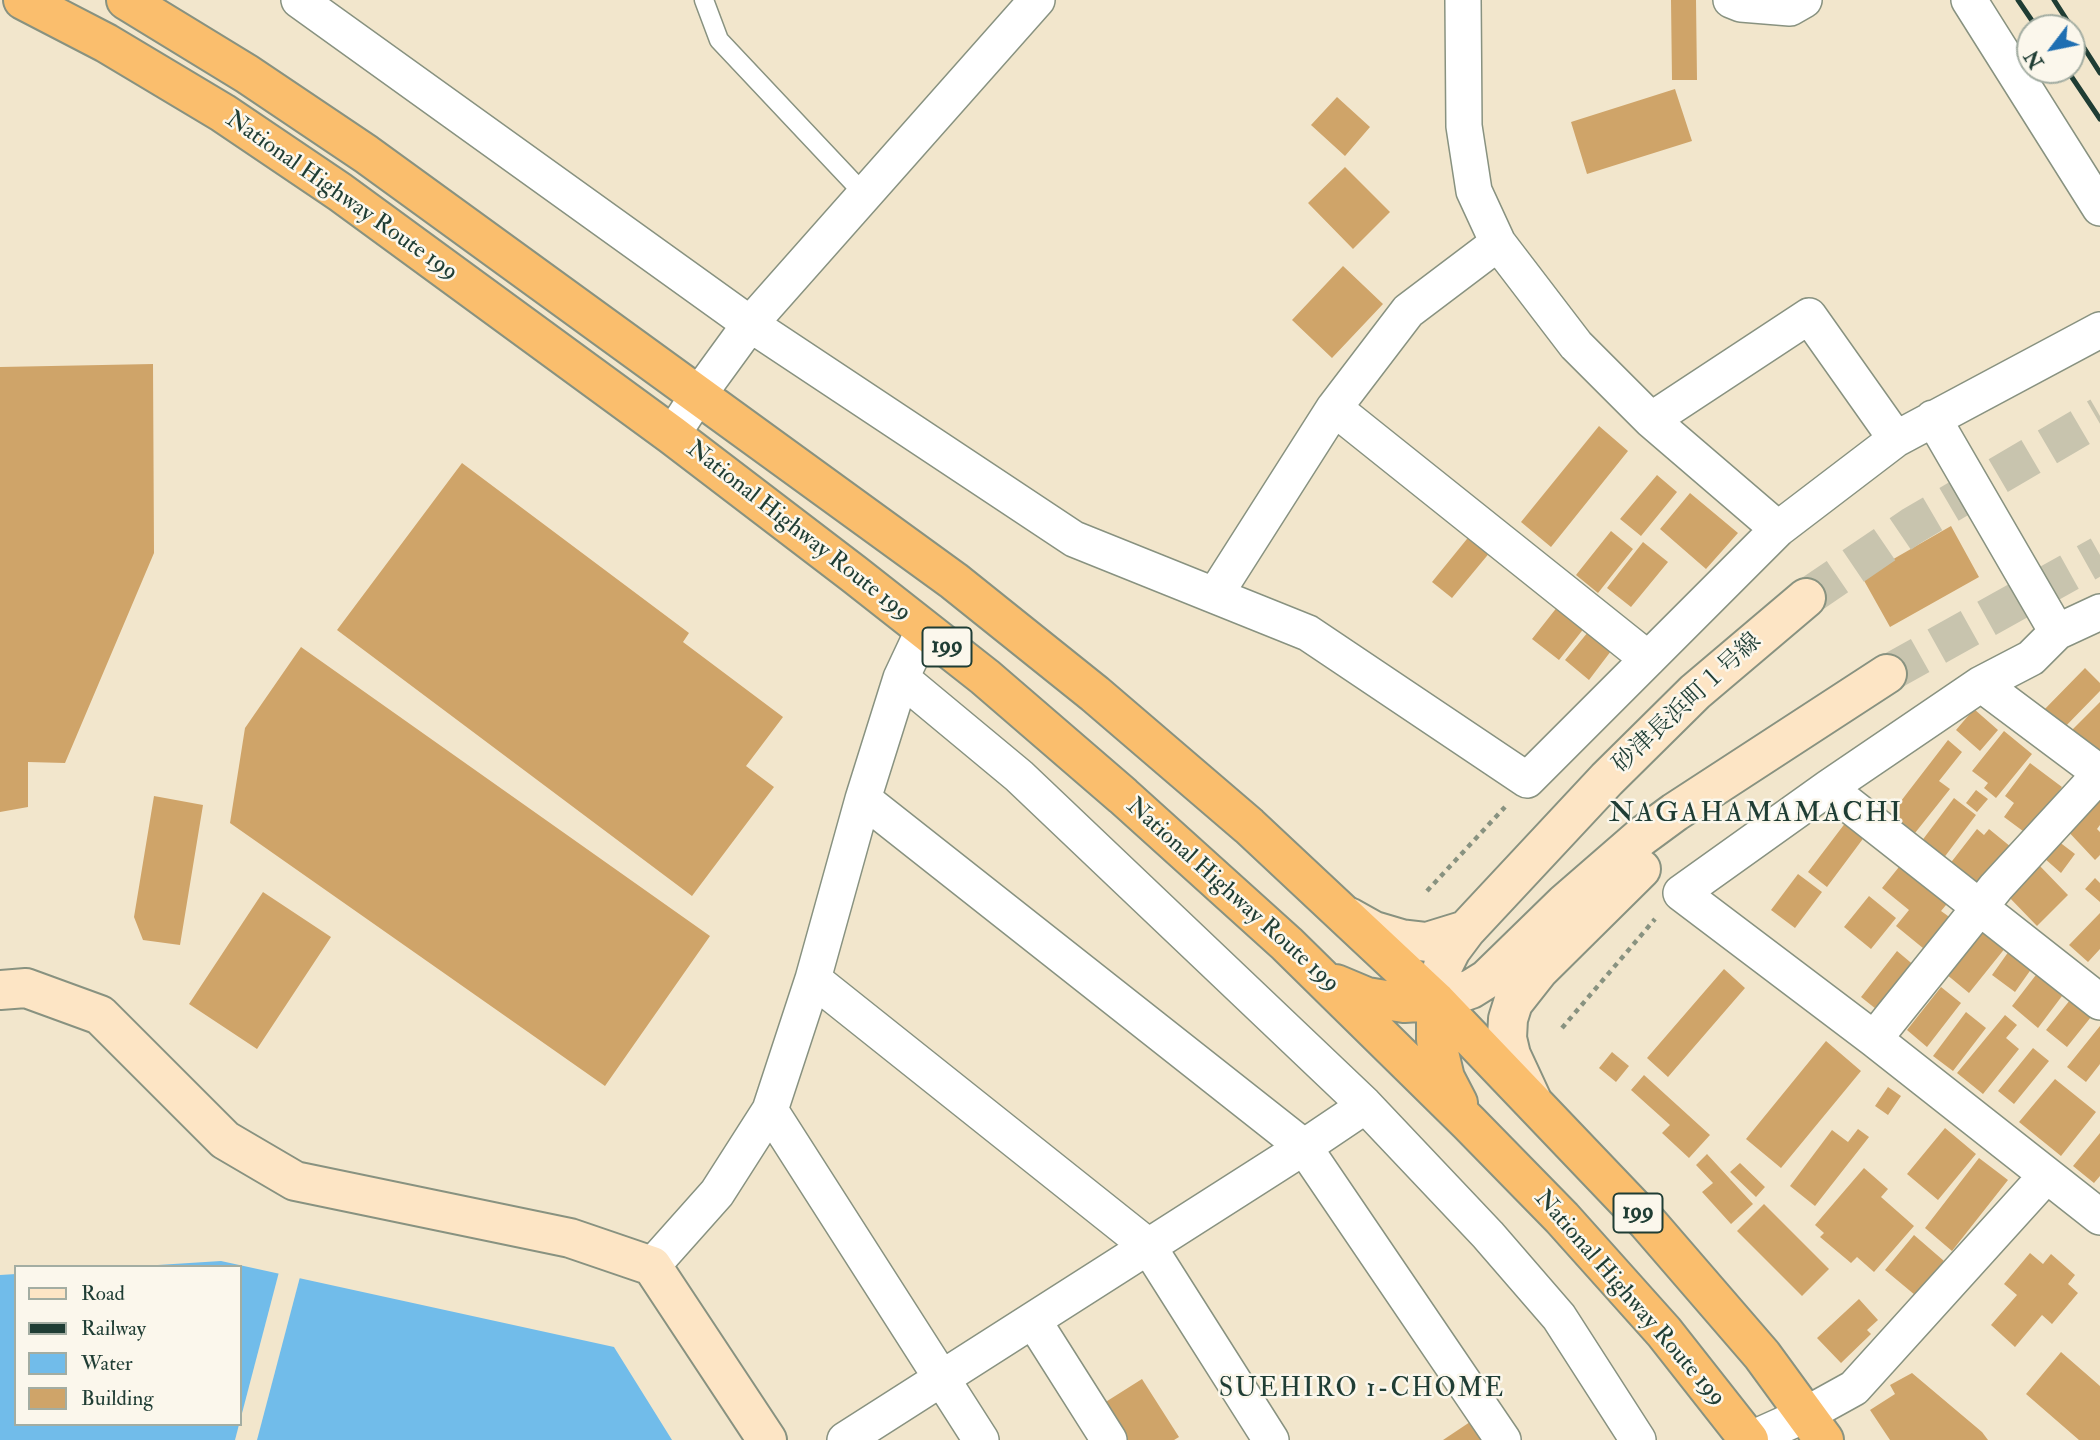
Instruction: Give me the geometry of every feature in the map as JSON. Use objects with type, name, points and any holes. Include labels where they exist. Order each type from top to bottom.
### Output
[{"type":"highway","name":"National Highway Route 199","points":[[23,0],[106,43],[223,113],[340,192],[672,435],[985,677],[1324,978],[1562,1218],[1646,1312],[1749,1440]]},
{"type":"highway","name":"National Highway Route 199","points":[[126,0],[247,74],[366,154],[954,581],[1095,694],[1249,826],[1436,1001],[1648,1223],[1762,1354],[1815,1427]]},
{"type":"highway","points":[[1324,978],[1367,998],[1404,1003],[1436,1001],[1436,1040],[1445,1079],[1469,1123]]},
{"type":"street","points":[[299,0],[750,324],[1074,539],[1308,633],[1527,780],[1778,529],[1896,439],[2100,330]]},
{"type":"street","points":[[672,435],[750,324],[1037,0]]},
{"type":"street","points":[[1463,0],[1464,126],[1474,191],[1498,243],[1576,345],[1651,420],[1778,529]]},
{"type":"street","points":[[1731,0],[1741,4],[1790,8],[1804,0]]},
{"type":"street","points":[[1969,0],[2100,208]]},
{"type":"street","points":[[1215,595],[1334,408],[1408,312],[1498,243]]},
{"type":"street","points":[[1651,420],[1809,316],[1896,439]]},
{"type":"street","points":[[1334,408],[1648,659]]},
{"type":"street","points":[[1933,418],[2057,632]]},
{"type":"street","name":"砂津長浜町１号線","points":[[1436,1001],[1443,966],[1466,930],[1607,779],[1695,692],[1806,598]]},
{"type":"street","points":[[2100,612],[2057,632],[2031,658],[1982,684],[1828,788],[1681,893],[2100,1217]]},
{"type":"street","points":[[652,1266],[717,1193],[770,1110],[813,979],[863,799],[901,678],[924,629]]},
{"type":"street","points":[[1436,1001],[1461,993],[1487,979],[1565,903],[1675,811],[1888,674]]},
{"type":"street","points":[[901,678],[1019,776],[1364,1104],[1488,1235],[1559,1317],[1638,1440]]},
{"type":"street","points":[[1874,1040],[1980,907],[2100,773],[1982,684]]},
{"type":"street","points":[[1537,1107],[1511,1055],[1507,1038],[1508,1019],[1513,1003],[1523,988],[1648,861],[1792,736]]},
{"type":"street","points":[[1828,788],[2100,1002]]},
{"type":"street","points":[[863,799],[1304,1147],[1503,1440]]},
{"type":"street","points":[[1341,913],[1374,931],[1401,939],[1427,942],[1466,930]]},
{"type":"street","points":[[813,979],[1148,1247],[1271,1440]]},
{"type":"street","points":[[0,989],[26,988],[100,1014],[225,1140],[295,1181],[570,1238],[652,1266],[767,1440]]},
{"type":"street","points":[[845,1440],[1304,1147],[1364,1104]]},
{"type":"street","points":[[770,1110],[981,1440]]},
{"type":"street","points":[[1749,1440],[1815,1427],[1854,1388],[2046,1176]]},
{"type":"street","points":[[1033,1320],[1109,1440]]},
{"type":"lane","points":[[722,0],[707,7],[719,40],[865,195]]},
{"type":"path","points":[[1427,891],[1507,805]]},
{"type":"path","points":[[1562,1028],[1643,931],[1681,893]]},
{"type":"water","points":[[221,1261],[239,1265],[158,1265]]},
{"type":"water","points":[[242,1266],[614,1347],[672,1440],[0,1440],[0,1275],[14,1274],[14,1426],[242,1426]]},
{"type":"pier","points":[[279,1272],[300,1277],[257,1440],[235,1440],[239,1426],[242,1426],[242,1413]]},
{"type":"building","points":[[1671,0],[1696,0],[1697,80],[1672,80]]},
{"type":"building","points":[[1675,89],[1692,141],[1587,174],[1571,122]]},
{"type":"building","points":[[1337,97],[1370,127],[1345,156],[1311,125]]},
{"type":"building","points":[[1345,167],[1390,212],[1353,249],[1308,203]]},
{"type":"building","points":[[1343,266],[1383,304],[1332,358],[1292,320]]},
{"type":"building","points":[[153,364],[154,553],[65,763],[28,762],[28,807],[0,812],[0,367]]},
{"type":"building","points":[[1599,426],[1628,451],[1551,547],[1521,522]]},
{"type":"building","points":[[462,463],[689,633],[683,642],[783,717],[746,766],[774,787],[692,896],[337,630]]},
{"type":"building","points":[[1657,475],[1677,492],[1641,536],[1620,519]]},
{"type":"building","points":[[1690,493],[1738,533],[1706,569],[1660,529]]},
{"type":"building","points":[[1951,526],[1979,577],[1890,627],[1862,577]]},
{"type":"building","points":[[1611,531],[1633,549],[1598,593],[1576,575]]},
{"type":"building","points":[[1471,534],[1491,551],[1452,598],[1432,582]]},
{"type":"building","points":[[1643,542],[1668,562],[1631,607],[1607,588]]},
{"type":"building","points":[[1558,606],[1585,627],[1559,660],[1532,639]]},
{"type":"building","points":[[1588,632],[1611,651],[1589,680],[1565,660]]},
{"type":"building","points":[[301,647],[710,936],[605,1086],[230,823],[245,728]]},
{"type":"building","points":[[2085,668],[2100,683],[2100,691],[2059,733],[2040,714]]},
{"type":"building","points":[[2100,702],[2100,752],[2067,735]]},
{"type":"building","points":[[1974,709],[1998,730],[1980,751],[1956,730]]},
{"type":"building","points":[[2004,731],[2032,754],[1996,798],[1984,788],[1988,783],[1972,771]]},
{"type":"building","points":[[1948,740],[1962,752],[1939,781],[1950,789],[1915,833],[1891,814]]},
{"type":"building","points":[[2030,763],[2062,787],[2027,834],[2004,817],[2014,803],[2005,796]]},
{"type":"building","points":[[1976,790],[1988,799],[1977,812],[1966,803]]},
{"type":"building","points":[[154,796],[203,805],[180,945],[143,940],[134,917]]},
{"type":"building","points":[[2100,797],[2100,825],[2097,829],[2100,832],[2100,855],[2095,860],[2064,827]]},
{"type":"building","points":[[1954,798],[1976,815],[1943,859],[1921,842]]},
{"type":"building","points":[[1846,822],[1865,836],[1827,887],[1808,872]]},
{"type":"building","points":[[1977,829],[1984,835],[1989,829],[2011,847],[1978,888],[1949,865]]},
{"type":"building","points":[[2058,841],[2075,854],[2061,873],[2044,858]]},
{"type":"building","points":[[1903,862],[1951,899],[1941,911],[1955,921],[1929,953],[1896,926],[1909,910],[1882,888]]},
{"type":"building","points":[[2037,863],[2068,895],[2037,926],[2006,894]]},
{"type":"building","points":[[1798,874],[1822,892],[1795,928],[1771,910]]},
{"type":"building","points":[[2095,878],[2100,883],[2100,902],[2085,889]]},
{"type":"building","points":[[263,892],[331,937],[257,1049],[189,1004]]},
{"type":"building","points":[[1869,896],[1896,918],[1871,949],[1844,927]]},
{"type":"building","points":[[2100,913],[2100,949],[2088,962],[2069,945]]},
{"type":"building","points":[[1983,929],[2006,947],[1969,993],[1946,974]]},
{"type":"building","points":[[1897,951],[1916,967],[1881,1013],[1861,997]]},
{"type":"building","points":[[2009,951],[2032,968],[2015,992],[1992,975]]},
{"type":"building","points":[[1724,969],[1745,988],[1668,1077],[1647,1058]]},
{"type":"building","points":[[2039,971],[2065,992],[2038,1028],[2012,1006]]},
{"type":"building","points":[[1941,987],[1961,1003],[1927,1047],[1907,1030]]},
{"type":"building","points":[[2070,1000],[2091,1017],[2067,1047],[2046,1030]]},
{"type":"building","points":[[1966,1012],[1986,1028],[1953,1071],[1933,1056]]},
{"type":"building","points":[[2005,1015],[2017,1025],[2006,1038],[2019,1049],[1983,1094],[1957,1073]]},
{"type":"building","points":[[2100,1026],[2100,1064],[2086,1082],[2067,1067]]},
{"type":"building","points":[[1826,1041],[1861,1071],[1781,1168],[1746,1139]]},
{"type":"building","points":[[2033,1048],[2049,1061],[2014,1104],[1998,1091]]},
{"type":"building","points":[[1612,1052],[1629,1066],[1616,1082],[1599,1068]]},
{"type":"building","points":[[1644,1075],[1710,1135],[1689,1158],[1662,1133],[1670,1125],[1631,1090]]},
{"type":"building","points":[[2055,1079],[2096,1112],[2061,1156],[2019,1122]]},
{"type":"building","points":[[1888,1087],[1901,1096],[1888,1115],[1875,1106]]},
{"type":"building","points":[[1945,1128],[1976,1154],[1938,1200],[1907,1174]]},
{"type":"building","points":[[1858,1129],[1869,1137],[1815,1206],[1790,1186],[1832,1130],[1848,1142]]},
{"type":"building","points":[[2100,1133],[2100,1176],[2094,1183],[2073,1166]]},
{"type":"building","points":[[1707,1154],[1753,1204],[1731,1224],[1702,1192],[1713,1183],[1696,1165]]},
{"type":"building","points":[[1979,1158],[2008,1180],[1952,1251],[1925,1228]]},
{"type":"building","points":[[1740,1163],[1765,1187],[1756,1197],[1730,1172]]},
{"type":"building","points":[[1864,1168],[1888,1189],[1881,1197],[1914,1226],[1874,1272],[1857,1257],[1851,1263],[1820,1237],[1824,1233],[1815,1225]]},
{"type":"building","points":[[1764,1204],[1829,1269],[1802,1296],[1737,1231]]},
{"type":"building","points":[[1914,1235],[1944,1261],[1915,1295],[1885,1270]]},
{"type":"building","points":[[2030,1253],[2043,1264],[2051,1254],[2075,1275],[2068,1284],[2078,1293],[2052,1324],[2042,1315],[2015,1347],[1991,1325],[2017,1295],[2004,1284]]},
{"type":"building","points":[[1859,1299],[1878,1320],[1867,1330],[1871,1334],[1841,1363],[1817,1338]]},
{"type":"building","points":[[2061,1352],[2100,1386],[2100,1440],[2079,1440],[2026,1394]]},
{"type":"building","points":[[1912,1373],[1988,1440],[1890,1440],[1870,1410],[1895,1394],[1890,1385]]},
{"type":"building","points":[[1142,1379],[1179,1437],[1174,1440],[1128,1440],[1104,1403]]},
{"type":"building","points":[[1473,1420],[1487,1440],[1443,1440]]},
{"type":"tunnel","points":[[1806,598],[1912,526],[2100,416]]},
{"type":"tunnel","points":[[1887,674],[2100,555]]},
{"type":"railway","points":[[2018,0],[2028,14]]},
{"type":"railway","points":[[2054,0],[2063,14]]},
{"type":"railway","points":[[2086,51],[2100,73]]},
{"type":"railway","points":[[2076,84],[2100,119]]},
{"type":"district","name":"NAGAHAMAMACHI","points":[[1756,815]]},
{"type":"district","name":"SUEHIRO 1-CHOME","points":[[1362,1390]]}]
